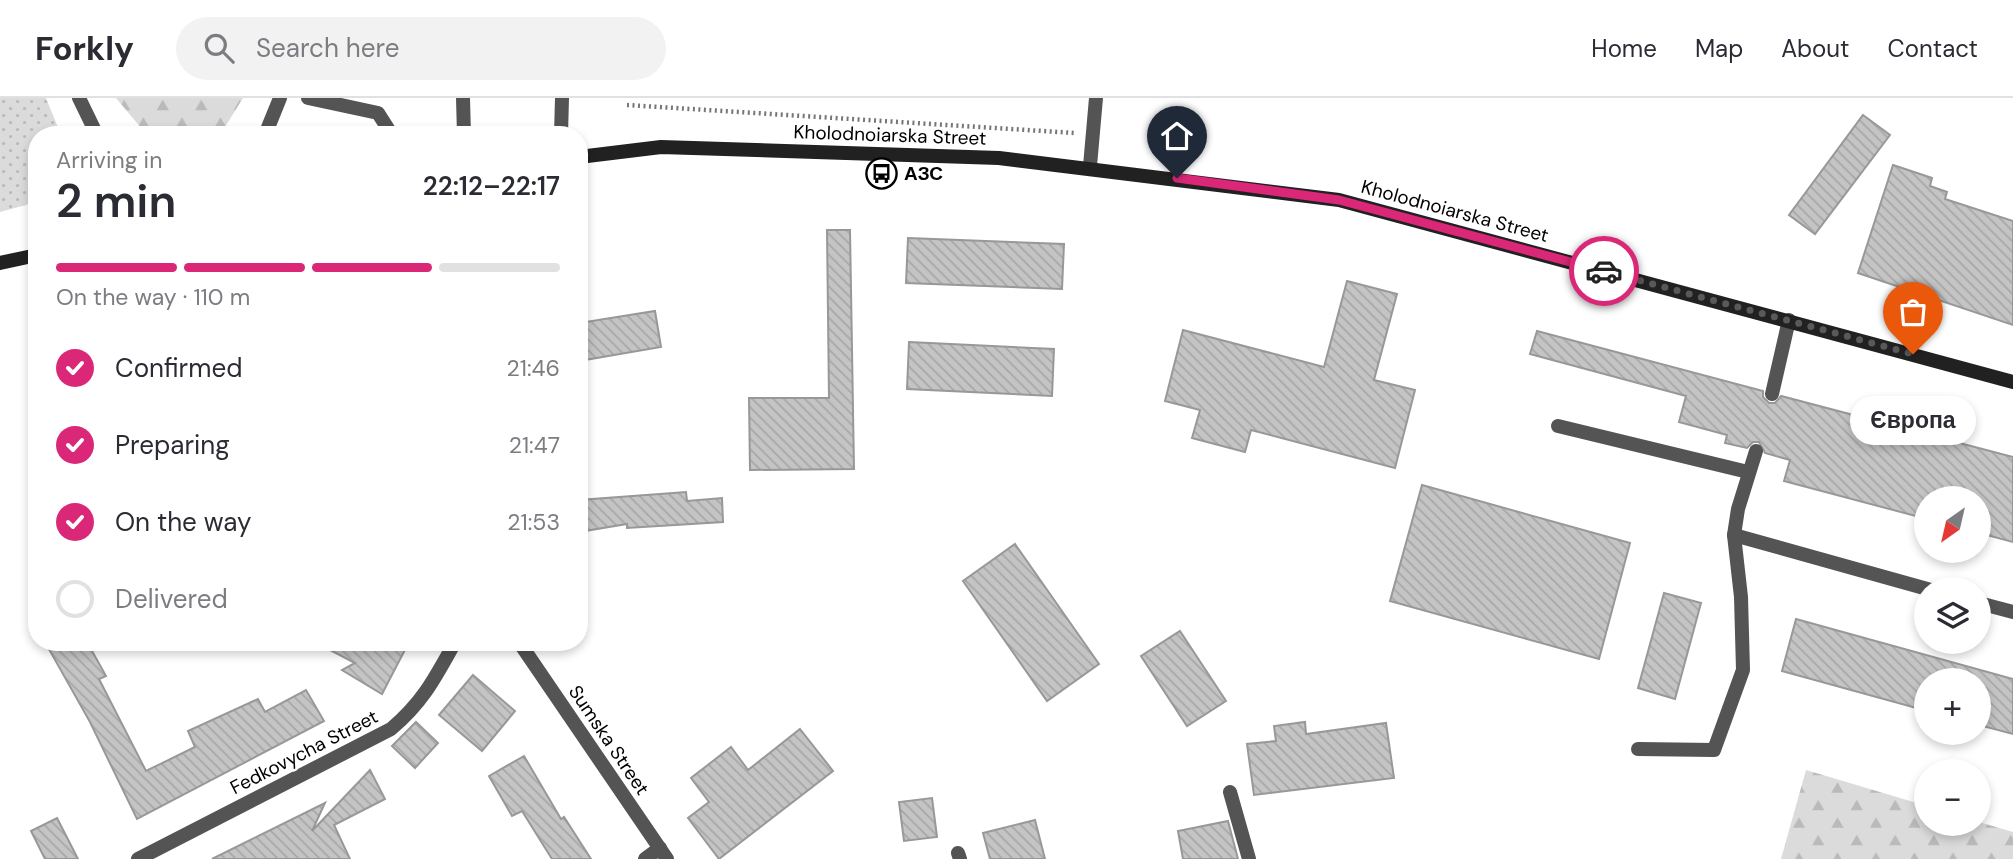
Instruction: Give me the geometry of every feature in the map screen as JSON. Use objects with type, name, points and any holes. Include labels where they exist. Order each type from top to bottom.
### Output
[{"type":"main road","name":"Kholodnoiarska Street","points":[[588,156],[661,147],[999,158],[1090,166],[1339,200],[2013,382]]},
{"type":"main road","points":[[0,263],[28,257]]},
{"type":"street","points":[[79,98],[93,126]]},
{"type":"street","points":[[269,126],[280,98]]},
{"type":"street","points":[[308,98],[378,113],[386,126]]},
{"type":"street","points":[[463,98],[464,126]]},
{"type":"street","points":[[561,126],[562,98]]},
{"type":"street","points":[[1090,166],[1096,98]]},
{"type":"street","points":[[1772,394],[1789,320]]},
{"type":"street","points":[[1558,426],[1748,472]]},
{"type":"street","points":[[1638,749],[1714,750],[1743,670],[1741,597],[1734,535],[1748,472],[1756,451]]},
{"type":"street","points":[[1734,535],[1914,585]]},
{"type":"street","points":[[1991,606],[2013,612]]},
{"type":"street","name":"Fedkovycha Street","points":[[138,859],[391,729],[414,710],[435,682],[450,651]]},
{"type":"street","name":"Sumska Street","points":[[525,651],[664,854]]},
{"type":"street","points":[[1230,792],[1250,859]]},
{"type":"street","points":[[645,859],[664,854]]},
{"type":"path","points":[[627,105],[1093,134]]},
{"type":"green space","points":[[0,98],[46,98],[57,126],[28,126],[28,204],[0,212]]},
{"type":"green space","points":[[116,98],[243,98],[226,126],[139,126]]},
{"type":"green space","points":[[1806,770],[1914,802],[1914,836],[1991,836],[1991,826],[2013,832],[2013,859],[1781,859]]},
{"type":"building","points":[[1863,115],[1890,135],[1815,234],[1789,215]]},
{"type":"building","points":[[1893,165],[1932,178],[1930,186],[1947,192],[1945,199],[2013,221],[2013,325],[1858,273]]},
{"type":"building","points":[[827,230],[850,230],[854,469],[750,470],[749,398],[829,398]]},
{"type":"building","points":[[908,238],[1064,244],[1062,289],[906,283]]},
{"type":"building","points":[[1347,281],[1397,294],[1374,380],[1415,390],[1395,468],[1251,430],[1245,452],[1192,438],[1200,410],[1165,401],[1183,330],[1324,367]]},
{"type":"building","points":[[655,311],[661,347],[588,359],[588,322]]},
{"type":"building","points":[[1537,331],[1763,391],[1763,397],[1769,403],[1775,403],[1781,396],[2013,457],[2013,542],[1992,536],[1992,486],[1914,486],[1914,516],[1784,481],[1790,460],[1765,453],[1759,442],[1753,442],[1747,448],[1725,443],[1727,435],[1679,422],[1686,396],[1530,354]]},
{"type":"building","points":[[909,342],[1054,349],[1052,396],[907,389]]},
{"type":"building","points":[[1422,485],[1630,543],[1599,659],[1390,601]]},
{"type":"building","points":[[686,492],[687,501],[722,498],[723,522],[627,528],[627,524],[588,530],[588,499]]},
{"type":"building","points":[[1015,544],[1099,664],[1047,701],[963,581]]},
{"type":"building","points":[[1664,593],[1701,603],[1675,699],[1638,688]]},
{"type":"building","points":[[1796,619],[1914,652],[1914,654],[1973,668],[1914,668],[1914,707],[1782,671]]},
{"type":"building","points":[[1180,631],[1226,701],[1187,726],[1141,656]]},
{"type":"building","points":[[50,651],[92,651],[106,676],[99,679],[146,771],[195,747],[188,731],[258,699],[265,712],[306,690],[324,721],[137,819],[90,722]]},
{"type":"building","points":[[332,651],[404,651],[382,694],[342,670],[355,663]]},
{"type":"building","points":[[1991,673],[2013,679],[2013,734],[1991,728]]},
{"type":"building","points":[[473,675],[515,711],[482,751],[439,715]]},
{"type":"building","points":[[416,722],[438,743],[415,768],[392,746]]},
{"type":"building","points":[[1305,722],[1306,734],[1386,723],[1394,778],[1254,795],[1247,744],[1276,741],[1274,726]]},
{"type":"building","points":[[800,729],[833,771],[719,859],[688,818],[709,802],[691,778],[731,747],[748,770]]},
{"type":"building","points":[[524,756],[561,819],[564,817],[591,859],[552,859],[522,811],[512,816],[489,776]]},
{"type":"building","points":[[370,770],[385,799],[334,825],[350,859],[212,859],[325,803],[312,831]]},
{"type":"building","points":[[932,798],[937,837],[904,841],[899,802]]},
{"type":"building","points":[[57,818],[78,859],[45,859],[31,831]]},
{"type":"building","points":[[1035,820],[1045,859],[990,859],[983,833]]},
{"type":"building","points":[[1228,821],[1238,859],[1183,859],[1178,831]]},
{"type":"way so far","points":[[1604,271],[1913,354]]},
{"type":"place","name":"АЗС","points":[[881,173]]},
{"type":"place","name":"Європа","points":[[1913,354]]},
{"type":"route","points":[[1177,178],[1339,200],[1604,271]]}]
